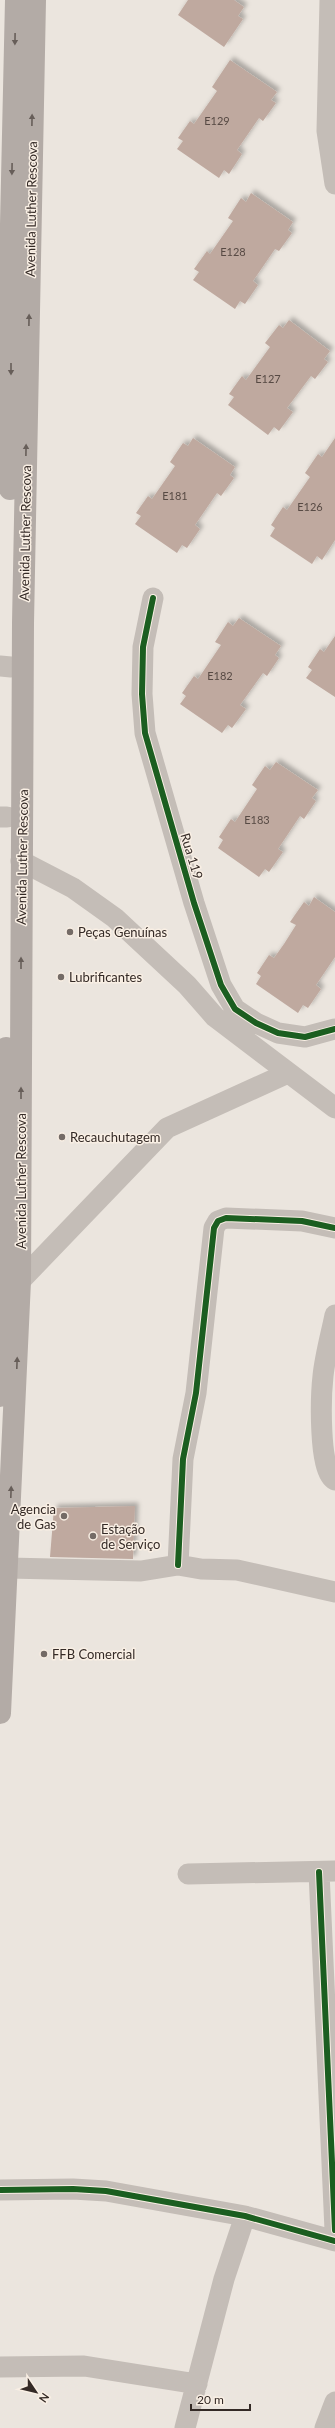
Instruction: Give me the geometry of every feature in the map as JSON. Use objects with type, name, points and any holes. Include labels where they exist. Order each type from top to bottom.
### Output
[{"type":"main road","name":"Avenida Luther Rescova","points":[[0,1396],[2,1324],[7,106],[16,0]]},
{"type":"main road","name":"Avenida Luther Rescova","points":[[0,1713],[8,1568],[20,1281],[23,601],[34,0]]},
{"type":"street","points":[[330,0],[327,131],[335,184]]},
{"type":"street","name":"Rua 119","points":[[153,598],[143,647],[142,694],[145,733],[194,903],[221,985],[236,1009],[256,1023],[278,1033],[305,1037],[335,1029]]},
{"type":"street","points":[[21,861],[73,888],[115,918],[187,985],[215,1017],[335,1108]]},
{"type":"street","points":[[20,1281],[167,1128],[288,1073]]},
{"type":"street","points":[[178,1566],[183,1459],[196,1393],[214,1228],[218,1221],[226,1218],[302,1221],[335,1228]]},
{"type":"street","points":[[335,1315],[323,1375],[322,1442],[328,1471],[335,1480]]},
{"type":"street","points":[[8,1568],[142,1571],[178,1566],[201,1569],[237,1570],[335,1592]]},
{"type":"street","points":[[188,1874],[327,1872],[335,2230]]},
{"type":"street","points":[[0,2190],[73,2189],[106,2191],[245,2216],[335,2241]]},
{"type":"street","points":[[185,2428],[224,2279],[245,2216]]},
{"type":"street","points":[[0,2367],[84,2366],[197,2384]]},
{"type":"street","points":[[325,2428],[335,2402]]},
{"type":"building","points":[[188,0],[234,0],[244,7],[238,16],[243,19],[224,47],[178,15]]},
{"type":"building","points":[[230,60],[277,92],[271,100],[276,103],[263,121],[259,118],[237,150],[242,154],[229,174],[224,170],[219,178],[177,149],[183,141],[178,138],[190,121],[194,124],[217,91],[212,87]]},
{"type":"building","points":[[251,193],[293,222],[288,230],[292,233],[279,251],[275,249],[253,281],[258,285],[245,304],[240,301],[235,309],[193,280],[199,272],[194,269],[207,251],[210,254],[233,221],[228,218],[241,198],[246,202]]},
{"type":"building","points":[[289,320],[330,351],[324,359],[328,362],[315,379],[311,376],[287,408],[293,412],[279,431],[274,427],[268,435],[228,405],[234,397],[229,394],[242,376],[246,380],[270,347],[265,343],[279,325],[283,328]]},
{"type":"building","points":[[193,438],[235,467],[230,475],[234,478],[221,496],[217,493],[195,525],[200,529],[187,548],[182,545],[177,553],[135,524],[141,516],[136,513],[148,496],[152,499],[175,466],[170,462],[183,443],[188,446]]},
{"type":"building","points":[[335,438],[335,540],[322,560],[317,556],[312,564],[270,536],[275,528],[271,525],[283,507],[287,510],[310,477],[305,473],[318,454],[322,457]]},
{"type":"building","points":[[239,618],[281,646],[275,655],[279,658],[267,676],[263,673],[240,705],[246,709],[232,728],[228,725],[222,733],[180,704],[186,696],[182,693],[194,676],[198,679],[221,645],[215,642],[228,622],[233,626]]},
{"type":"building","points":[[335,636],[335,697],[306,678],[312,670],[308,667],[320,649],[324,652]]},
{"type":"building","points":[[276,762],[318,790],[312,798],[316,801],[304,819],[300,816],[278,849],[283,852],[269,872],[265,869],[259,877],[218,848],[223,840],[219,837],[231,819],[235,822],[257,789],[252,785],[265,766],[270,770]]},
{"type":"building","points":[[314,897],[335,912],[335,957],[316,985],[321,989],[308,1008],[303,1005],[298,1013],[256,984],[261,976],[257,973],[269,955],[274,958],[284,944],[296,925],[290,922],[304,902],[309,906]]},
{"type":"building","name":"Estação de Serviço","points":[[135,1506],[133,1559],[50,1557],[54,1508]]},
{"type":"cycle path","points":[[153,598],[143,647],[142,694],[145,733],[194,903],[221,985],[235,1009],[256,1023],[278,1033],[305,1037],[335,1029]]},
{"type":"cycle path","points":[[178,1565],[183,1459],[196,1393],[214,1228],[218,1221],[226,1218],[302,1221],[335,1228]]},
{"type":"cycle path","points":[[319,1872],[335,2230]]},
{"type":"cycle path","points":[[0,2190],[73,2189],[106,2191],[245,2216],[335,2241]]},
{"type":"place","name":"Peças Genuínas","points":[[70,932]]},
{"type":"place","name":"Lubrificantes","points":[[61,977]]},
{"type":"place","name":"Recauchutagem","points":[[62,1137]]},
{"type":"place","name":"Agencia de Gas","points":[[64,1516]]},
{"type":"place","name":"Estação de Serviço","points":[[93,1536]]},
{"type":"place","name":"FFB Comercial","points":[[44,1654]]}]
